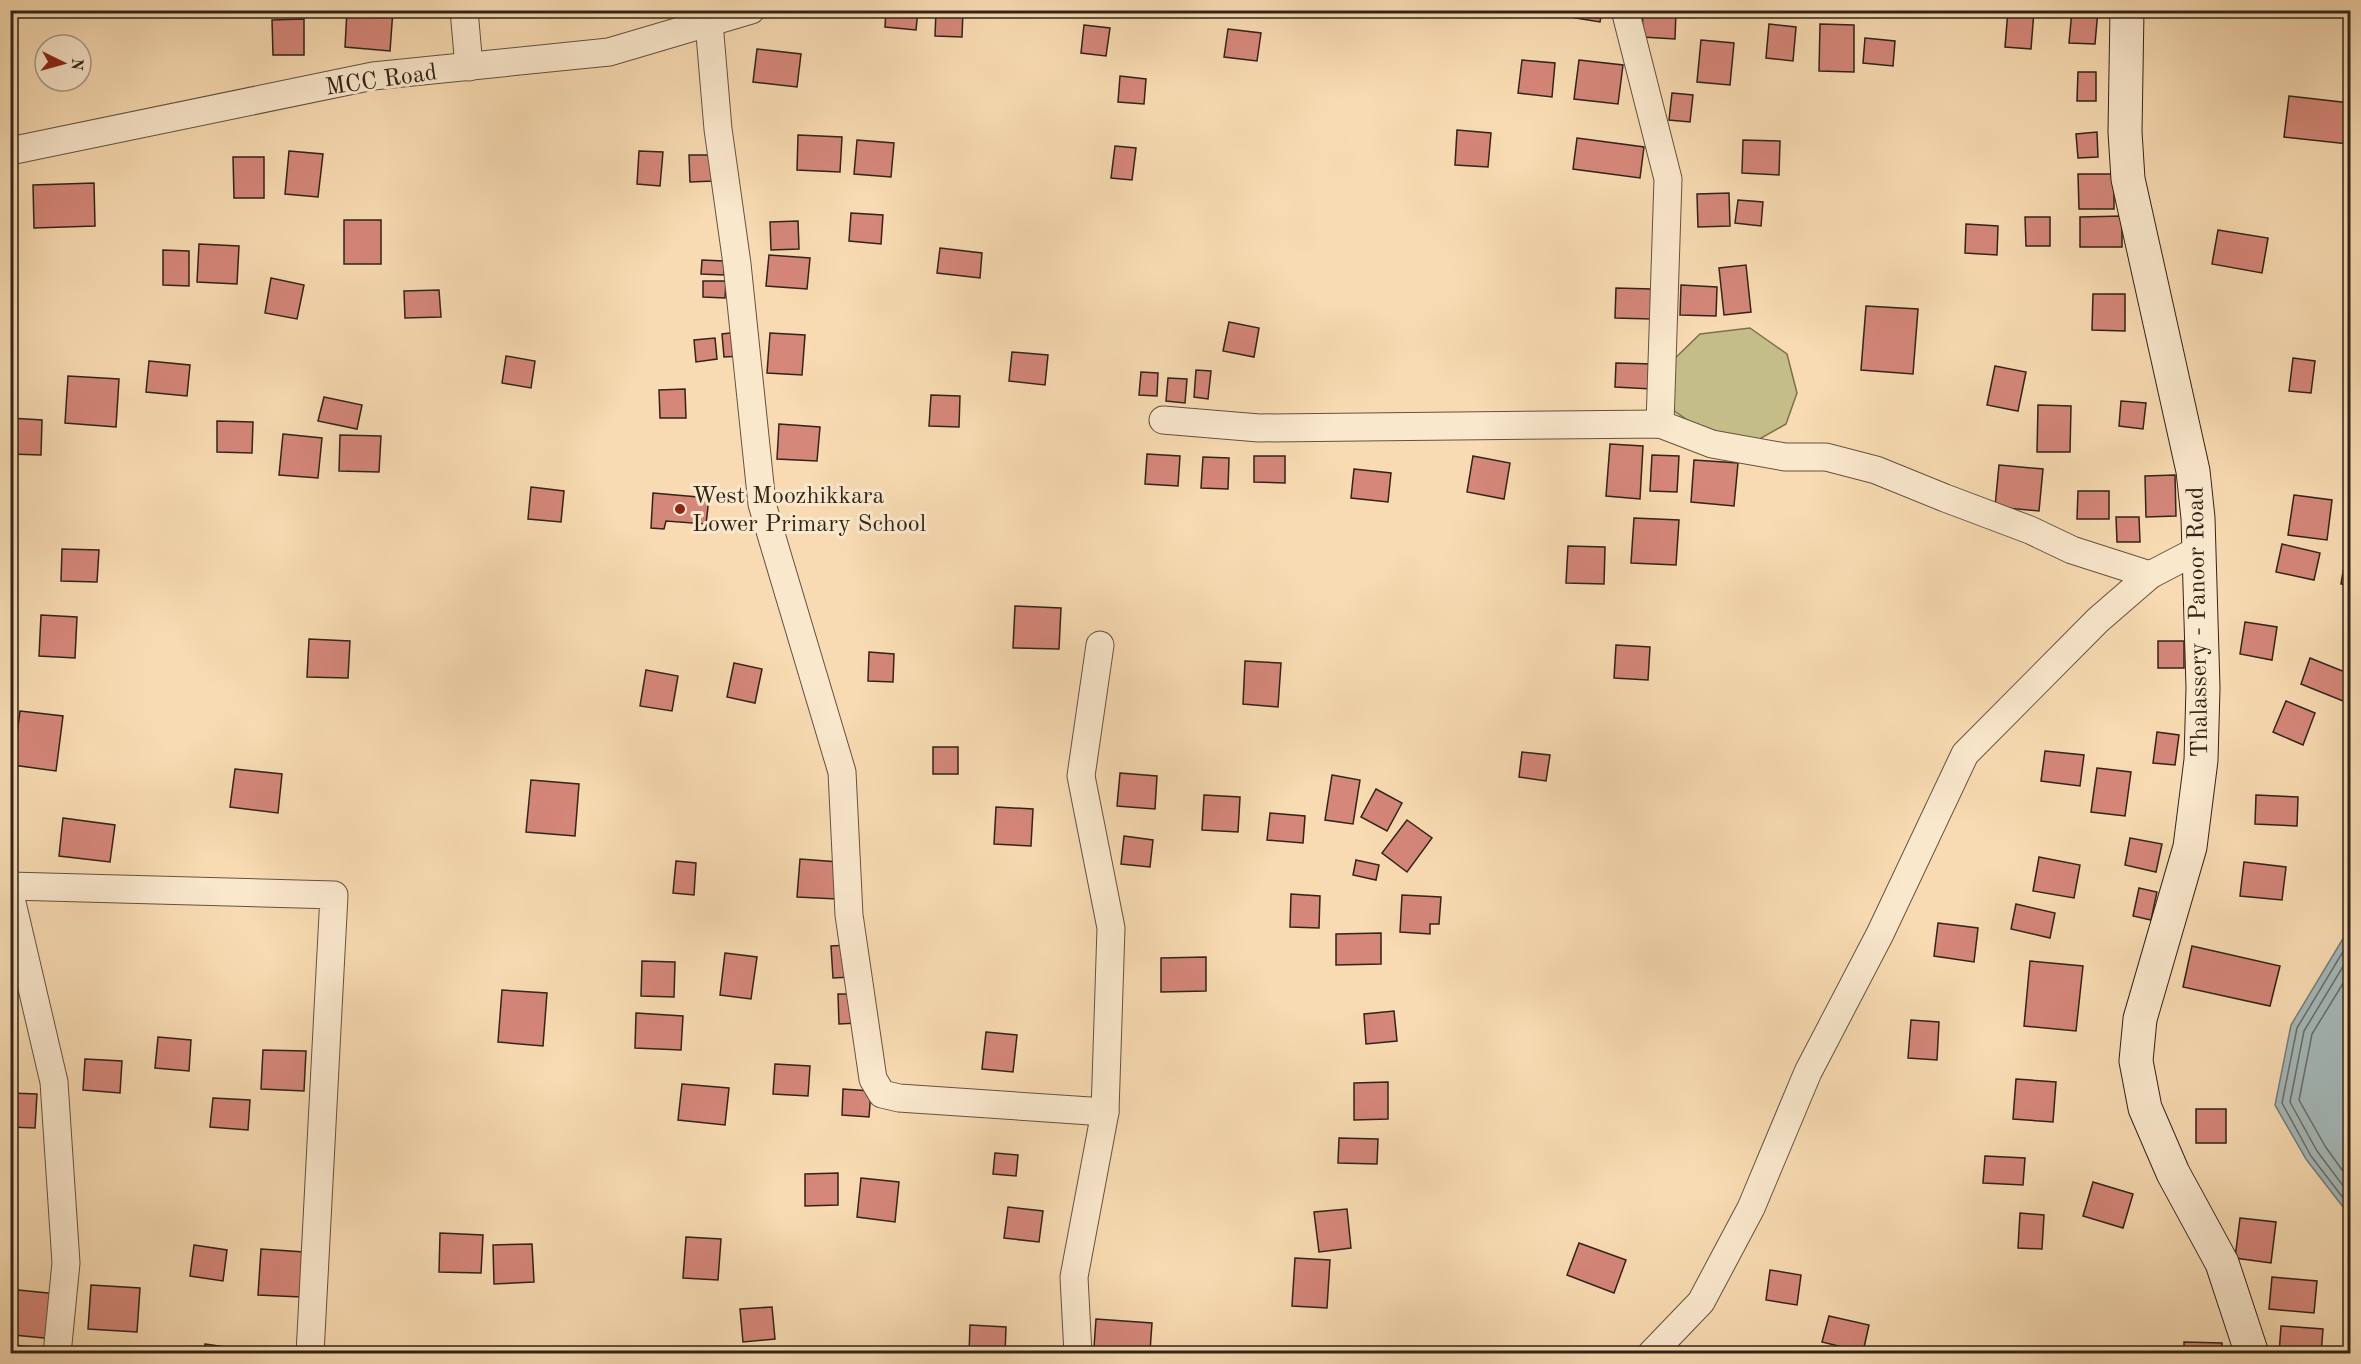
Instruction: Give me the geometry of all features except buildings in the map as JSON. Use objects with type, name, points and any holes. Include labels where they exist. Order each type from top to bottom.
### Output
[{"type":"main road","name":"Thalassery - Panoor Road","points":[[2127,10],[2125,132],[2128,179],[2188,443],[2198,518],[2203,688],[2201,760],[2190,847],[2140,1019],[2136,1061],[2145,1108],[2173,1173],[2222,1263],[2252,1353]]},
{"type":"street","points":[[464,10],[469,67]]},
{"type":"street","name":"MCC Road","points":[[10,151],[373,76],[609,52],[751,10]]},
{"type":"street","points":[[1625,10],[1668,179],[1660,424]]},
{"type":"street","points":[[709,23],[718,129],[737,264],[762,504],[842,772],[849,915],[873,1079],[882,1094],[898,1098],[1105,1112]]},
{"type":"street","points":[[1163,420],[1259,428],[1660,424],[1712,444],[1785,457],[1826,457],[1876,470],[2030,530],[2072,550],[2150,575]]},
{"type":"street","points":[[1651,1353],[1701,1302],[1751,1208],[1808,1072],[1880,934],[1965,754],[2098,620],[2150,575],[2198,550]]},
{"type":"street","points":[[1078,1353],[1074,1277],[1105,1112],[1111,928],[1081,776],[1100,645]]},
{"type":"street","points":[[10,886],[334,896],[310,1353]]},
{"type":"street","points":[[10,894],[54,1082],[66,1263],[57,1353]]},
{"type":"shaded area","points":[[1750,328],[1787,354],[1797,393],[1786,424],[1749,445],[1705,432],[1670,408],[1667,366],[1700,334]]},
{"type":"water","points":[[2350,927],[2350,1216],[2306,1159],[2275,1105],[2291,1025]]},
{"type":"place","name":"West Moozhikkara Lower Primary School","points":[[680,509]]}]
